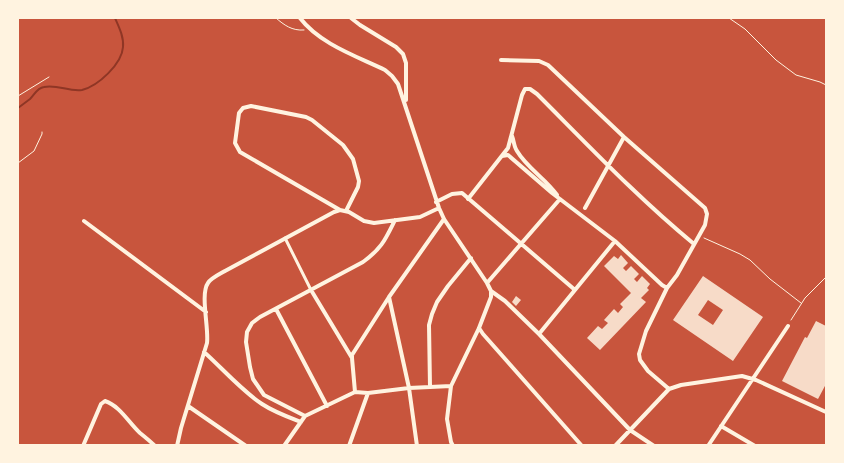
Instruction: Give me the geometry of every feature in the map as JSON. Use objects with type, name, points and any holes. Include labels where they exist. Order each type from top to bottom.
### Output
[{"type":"street","points":[[300,18],[305,25],[322,39],[385,70],[392,76],[398,84],[406,105],[436,202],[444,219],[491,290],[539,334],[630,430],[654,446]]},
{"type":"street","points":[[351,18],[396,47],[403,54],[406,63],[406,105]]},
{"type":"street","points":[[501,60],[539,61],[548,65],[624,137],[705,208],[708,214],[705,225],[677,275],[667,288],[646,331],[639,354],[640,360],[648,371],[668,389]]},
{"type":"street","points":[[468,199],[508,148],[522,95],[525,89],[530,89],[667,222],[694,244]]},
{"type":"street","points":[[346,212],[359,181],[353,159],[343,145],[306,117],[251,106],[243,108],[239,114],[235,143],[240,152],[340,210],[364,221],[374,223],[420,217],[439,208]]},
{"type":"street","points":[[512,136],[516,150],[522,159],[552,187],[560,199]]},
{"type":"street","points":[[584,208],[624,137]]},
{"type":"street","points":[[502,156],[508,154],[540,184],[615,240],[662,286],[667,288]]},
{"type":"street","points":[[436,202],[452,194],[462,194],[574,290]]},
{"type":"street","points":[[487,283],[560,199]]},
{"type":"street","points":[[176,446],[207,343],[208,335],[204,300],[208,282],[285,238],[340,210]]},
{"type":"street","points":[[354,392],[352,355],[389,297],[444,219]]},
{"type":"street","points":[[305,416],[264,395],[253,379],[246,342],[247,332],[252,323],[260,317],[373,255],[384,244],[395,220]]},
{"type":"street","points":[[84,221],[206,312]]},
{"type":"street","points":[[285,238],[312,290],[352,358]]},
{"type":"street","points":[[539,334],[615,240]]},
{"type":"street","points":[[430,387],[429,325],[432,314],[437,302],[471,258]]},
{"type":"street","points":[[453,446],[447,419],[451,386],[479,328],[491,297],[491,290]]},
{"type":"street","points":[[389,297],[408,388],[417,446]]},
{"type":"street","points":[[276,308],[327,406]]},
{"type":"street","points":[[708,446],[788,326]]},
{"type":"street","points":[[479,328],[582,446]]},
{"type":"street","points":[[204,352],[262,404],[301,422]]},
{"type":"street","points":[[615,446],[668,389],[681,385],[742,376],[826,412]]},
{"type":"street","points":[[284,446],[305,416],[354,392],[368,393],[408,388],[451,386]]},
{"type":"street","points":[[349,446],[368,393]]},
{"type":"street","points":[[83,446],[101,404],[105,402],[111,403],[155,446]]},
{"type":"street","points":[[188,406],[246,446]]},
{"type":"street","points":[[721,426],[755,446]]},
{"type":"path","points":[[276,18],[296,31],[311,30]]},
{"type":"path","points":[[729,18],[745,29],[776,60],[796,75],[826,85]]},
{"type":"path","points":[[18,96],[49,77]]},
{"type":"path","points":[[18,163],[34,150],[42,132]]},
{"type":"path","points":[[698,236],[750,260],[770,279],[801,303]]},
{"type":"path","points":[[788,326],[801,303],[826,276]]},
{"type":"building","points":[[621,255],[628,263],[623,268],[626,271],[631,266],[639,274],[634,279],[637,282],[642,276],[650,284],[647,288],[649,290],[641,298],[646,302],[600,350],[587,338],[598,326],[602,329],[608,323],[604,320],[614,309],[618,313],[623,307],[620,304],[631,293],[604,266],[614,256],[618,259]]},
{"type":"building","points":[[703,276],[763,317],[733,361],[673,320]],"holes":[[[708,300],[723,310],[713,325],[698,315]]]},
{"type":"building","points":[[516,296],[521,300],[516,306],[512,302]]},
{"type":"building","points":[[816,321],[826,326],[826,384],[818,399],[782,381],[805,337],[807,338]]},
{"type":"waterway","points":[[18,108],[42,88],[54,86],[82,90],[102,79],[114,67],[122,54],[122,36],[115,18]]}]
